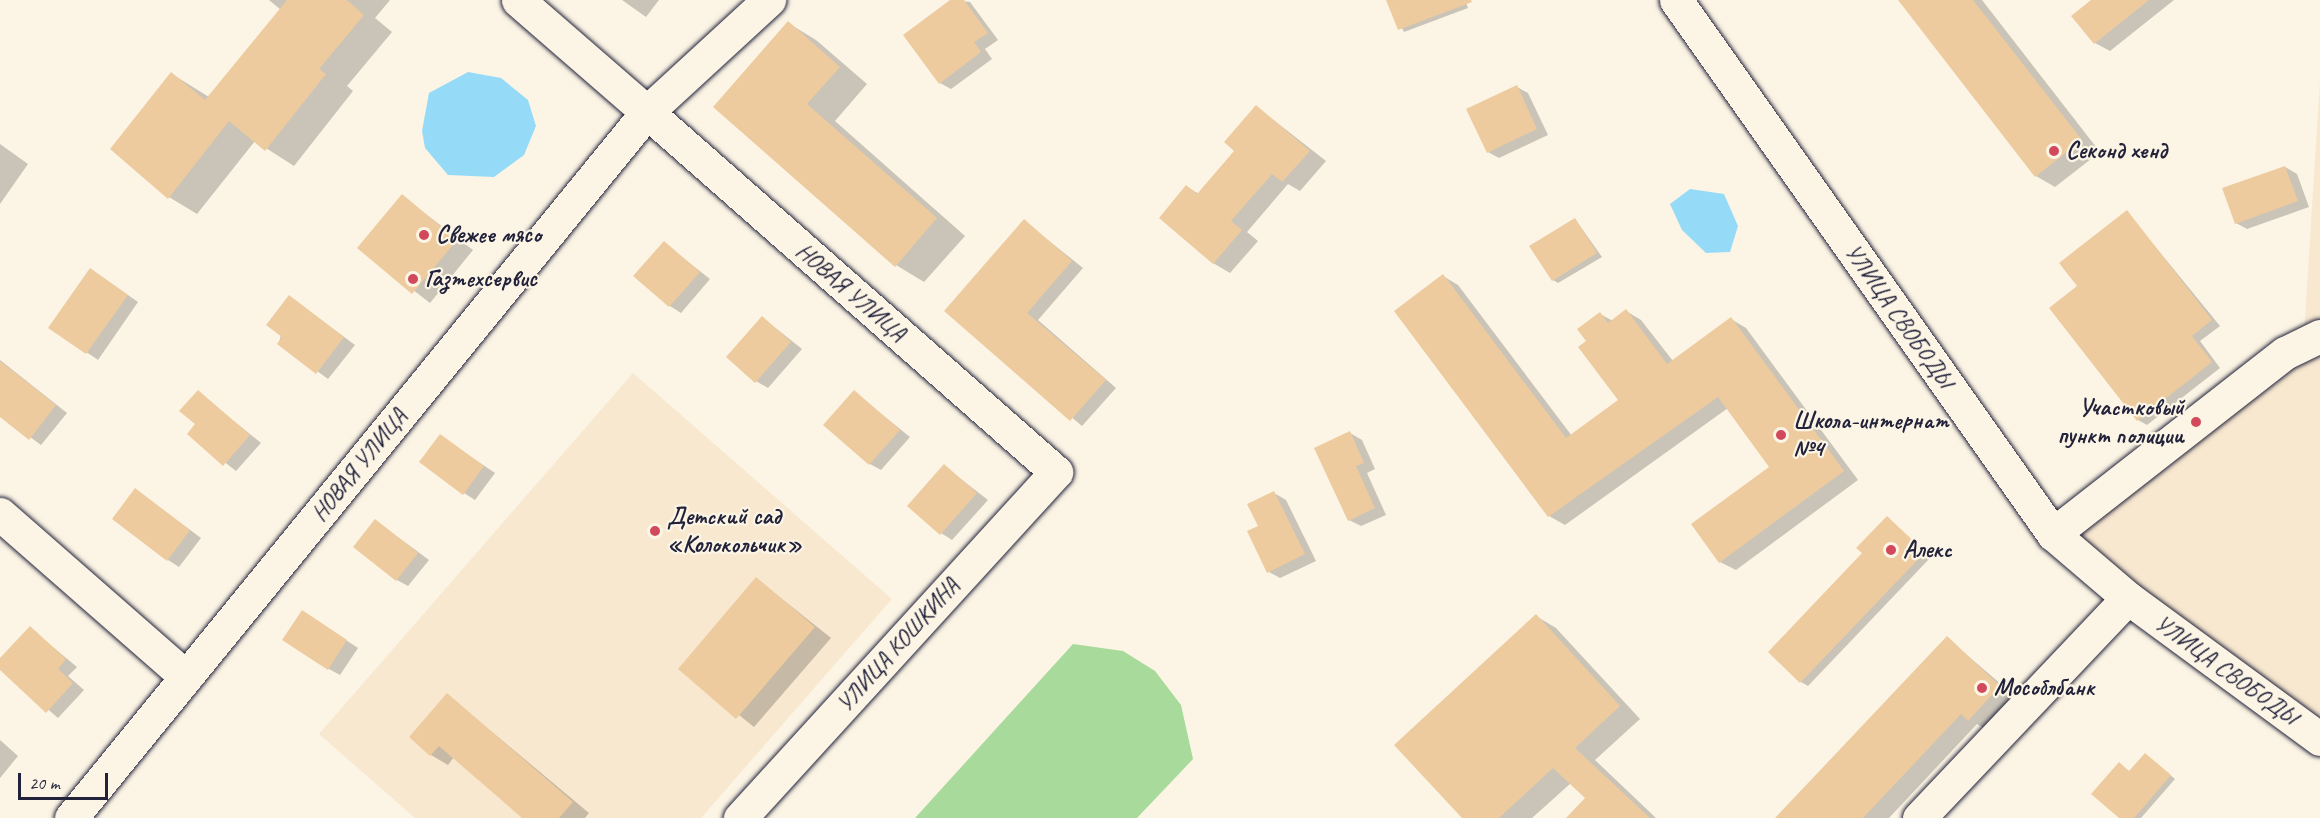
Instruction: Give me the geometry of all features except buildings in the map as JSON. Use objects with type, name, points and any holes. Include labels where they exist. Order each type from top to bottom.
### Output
[{"type":"street","points":[[518,0],[647,112]]},
{"type":"street","name":"НОВАЯ УЛИЦА","points":[[71,818],[647,112],[769,0]]},
{"type":"street","name":"УЛИЦА СВОБОДЫ","points":[[1676,0],[2052,534],[2128,597],[2320,739]]},
{"type":"street","name":"НОВАЯ УЛИЦА","points":[[647,112],[1056,472]]},
{"type":"street","points":[[2052,534],[2285,353],[2320,336]]},
{"type":"street","name":"УЛИЦА КОШКИНА","points":[[740,818],[1056,472]]},
{"type":"street","points":[[0,513],[186,678]]},
{"type":"street","points":[[1919,818],[2128,597]]},
{"type":"shaded area","points":[[2320,81],[2320,738],[2054,533],[2304,333]]},
{"type":"shaded area","name":"Детский сад «Колокольчик»","points":[[633,373],[892,599],[701,818],[415,818],[319,734]]},
{"type":"green space","points":[[1073,644],[1123,651],[1155,671],[1181,705],[1193,759],[1137,818],[915,818]]},
{"type":"water","points":[[468,72],[501,78],[528,100],[536,126],[524,155],[494,177],[448,175],[425,148],[422,131],[429,93]]},
{"type":"water","points":[[1690,189],[1724,194],[1738,226],[1730,252],[1706,253],[1682,230],[1670,204]]},
{"type":"place","name":"Секонд хенд","points":[[2054,151]]},
{"type":"place","name":"Свежее мясо","points":[[424,235]]},
{"type":"place","name":"Газтехсервис","points":[[413,279]]},
{"type":"place","name":"Участковый пункт полиции","points":[[2196,422]]},
{"type":"place","name":"Школа-интернат №4","points":[[1781,435]]},
{"type":"place","name":"Детский сад «Колокольчик»","points":[[655,531]]},
{"type":"place","name":"Алекс","points":[[1891,550]]},
{"type":"place","name":"Мособлбанк","points":[[1982,688]]}]
